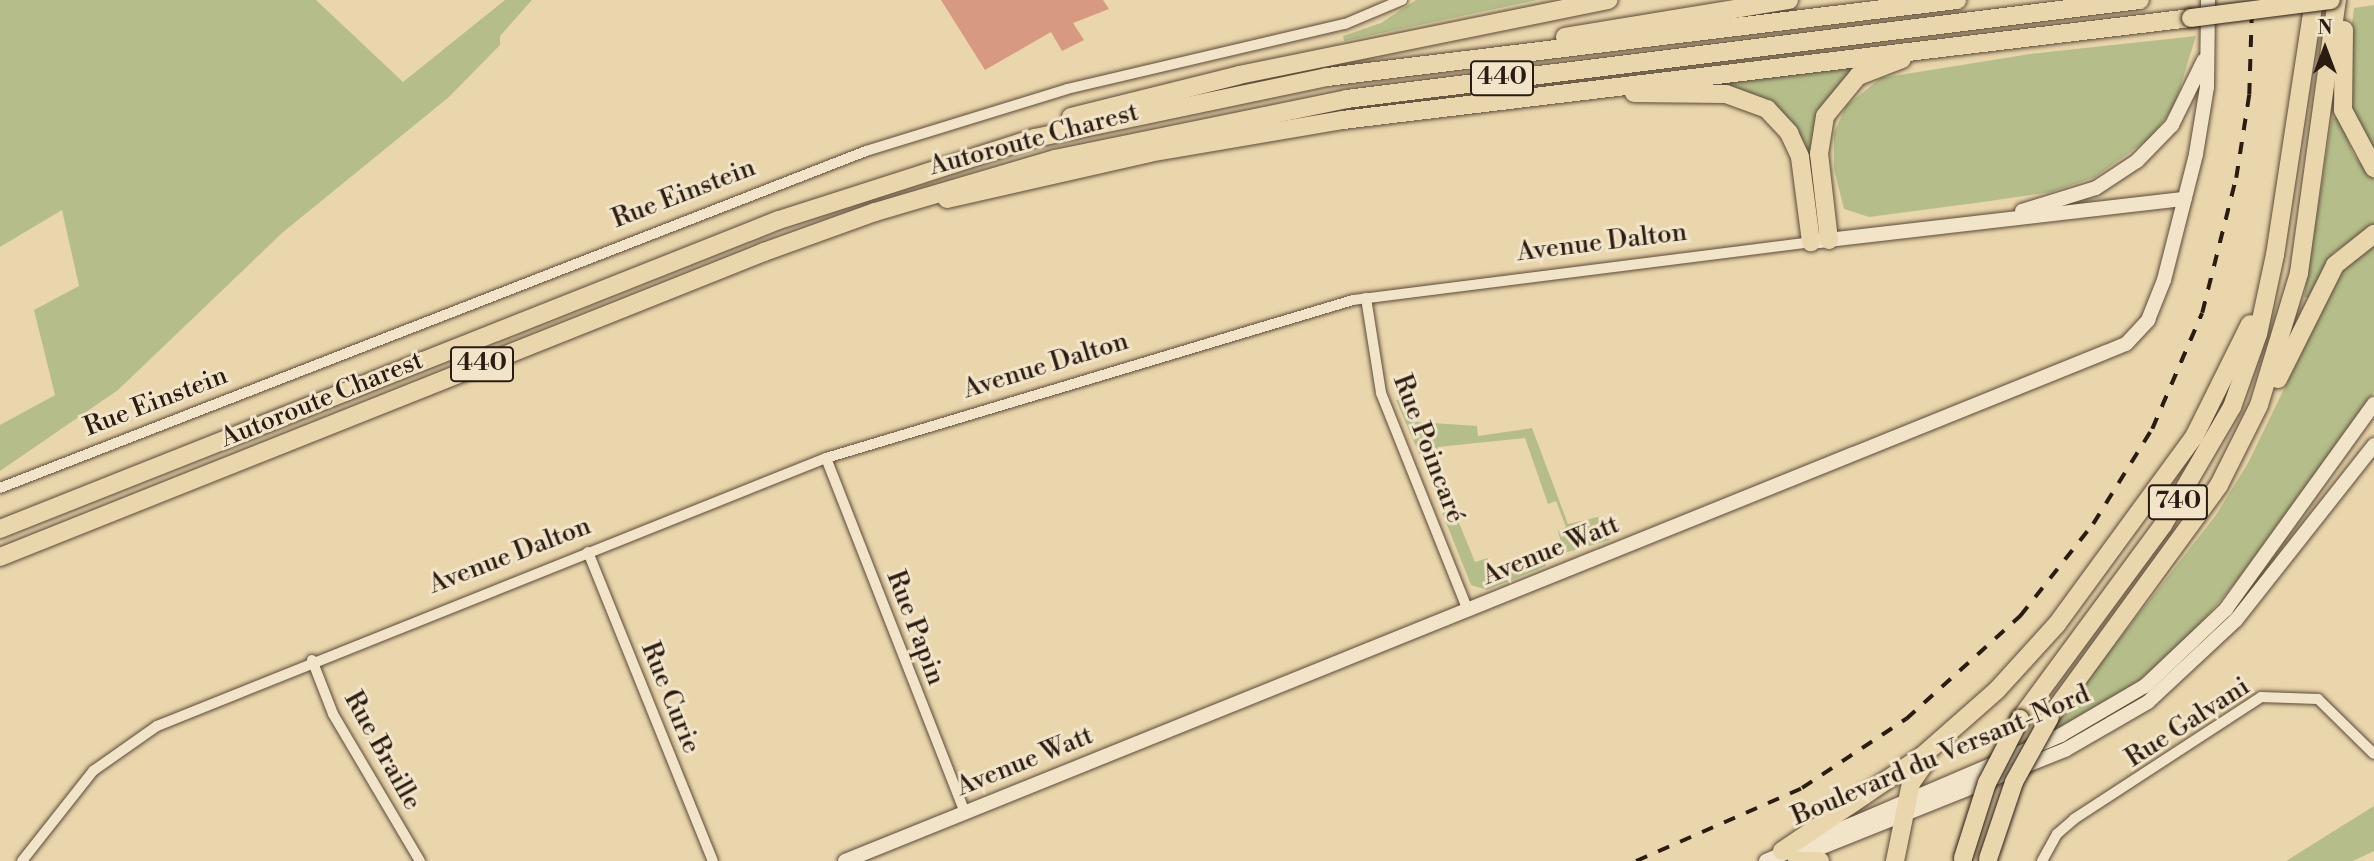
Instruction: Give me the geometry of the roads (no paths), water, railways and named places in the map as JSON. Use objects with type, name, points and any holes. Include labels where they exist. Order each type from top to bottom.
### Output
[{"type":"highway","points":[[1571,7],[1594,0]]},
{"type":"highway","points":[[976,155],[1062,119],[1153,95],[1608,0]]},
{"type":"highway","points":[[1327,76],[1789,0]]},
{"type":"highway","name":"Autoroute Charest","points":[[0,529],[688,255],[976,155],[1143,112],[1327,76],[1957,0]]},
{"type":"highway","name":"Autoroute Charest","points":[[0,557],[875,212],[1055,159],[1288,108],[2140,0]]},
{"type":"highway","name":"740","points":[[1963,859],[1987,783],[2020,719],[2162,525],[2212,446],[2254,346],[2275,255],[2313,0]]},
{"type":"highway","points":[[875,212],[1189,145],[1476,103],[2330,0]]},
{"type":"highway","name":"740","points":[[1988,860],[2014,782],[2050,717],[2227,471],[2259,405],[2299,273],[2337,0]]},
{"type":"highway","points":[[2346,0],[2343,110],[2374,168]]},
{"type":"highway","points":[[1829,240],[1819,136],[1841,91],[1866,71],[1900,59],[2043,35]]},
{"type":"highway","points":[[1476,103],[1675,92],[1749,100],[1776,116],[1796,147],[1811,242]]},
{"type":"highway","points":[[2227,471],[2335,265],[2374,234]]},
{"type":"highway","points":[[1895,861],[1916,774],[2057,624],[2194,437],[2243,343],[2275,255]]},
{"type":"highway","points":[[0,569],[90,521]]},
{"type":"highway","points":[[1789,858],[1896,778],[1976,710]]},
{"type":"highway","points":[[1789,858],[1819,861]]},
{"type":"street","name":"Rue Einstein","points":[[0,488],[854,156],[1067,89],[1345,24],[1402,0]]},
{"type":"street","points":[[2185,199],[2201,132],[2209,49],[2208,0]]},
{"type":"street","points":[[1978,223],[2081,194],[2124,172],[2172,125],[2209,49]]},
{"type":"street","name":"Avenue Dalton","points":[[22,861],[93,771],[125,744],[312,660],[826,458],[1366,298],[1811,242],[2185,199]]},
{"type":"street","name":"Avenue Watt","points":[[845,861],[2118,349],[2148,320],[2185,199]]},
{"type":"street","name":"Rue Poincaré","points":[[1366,298],[1381,393],[1468,611]]},
{"type":"street","name":"Boulevard du Versant-Nord","points":[[1766,861],[1789,858],[2068,732],[2159,676],[2226,609],[2374,404]]},
{"type":"street","name":"Boulevard du Versant-Nord","points":[[1907,806],[2065,750],[2162,691],[2236,620],[2374,445]]},
{"type":"street","name":"Rue Papin","points":[[826,458],[965,813]]},
{"type":"street","name":"Rue Curie","points":[[588,552],[713,861]]},
{"type":"street","name":"Rue Braille","points":[[312,660],[333,714],[420,861]]},
{"type":"street","name":"Rue Galvani","points":[[2042,861],[2057,834],[2261,697],[2318,699],[2374,754]]},
{"type":"railway","points":[[1636,861],[1802,788],[1906,719],[2020,616],[2093,524],[2152,429],[2202,313],[2236,178],[2249,95],[2252,0]]}]
